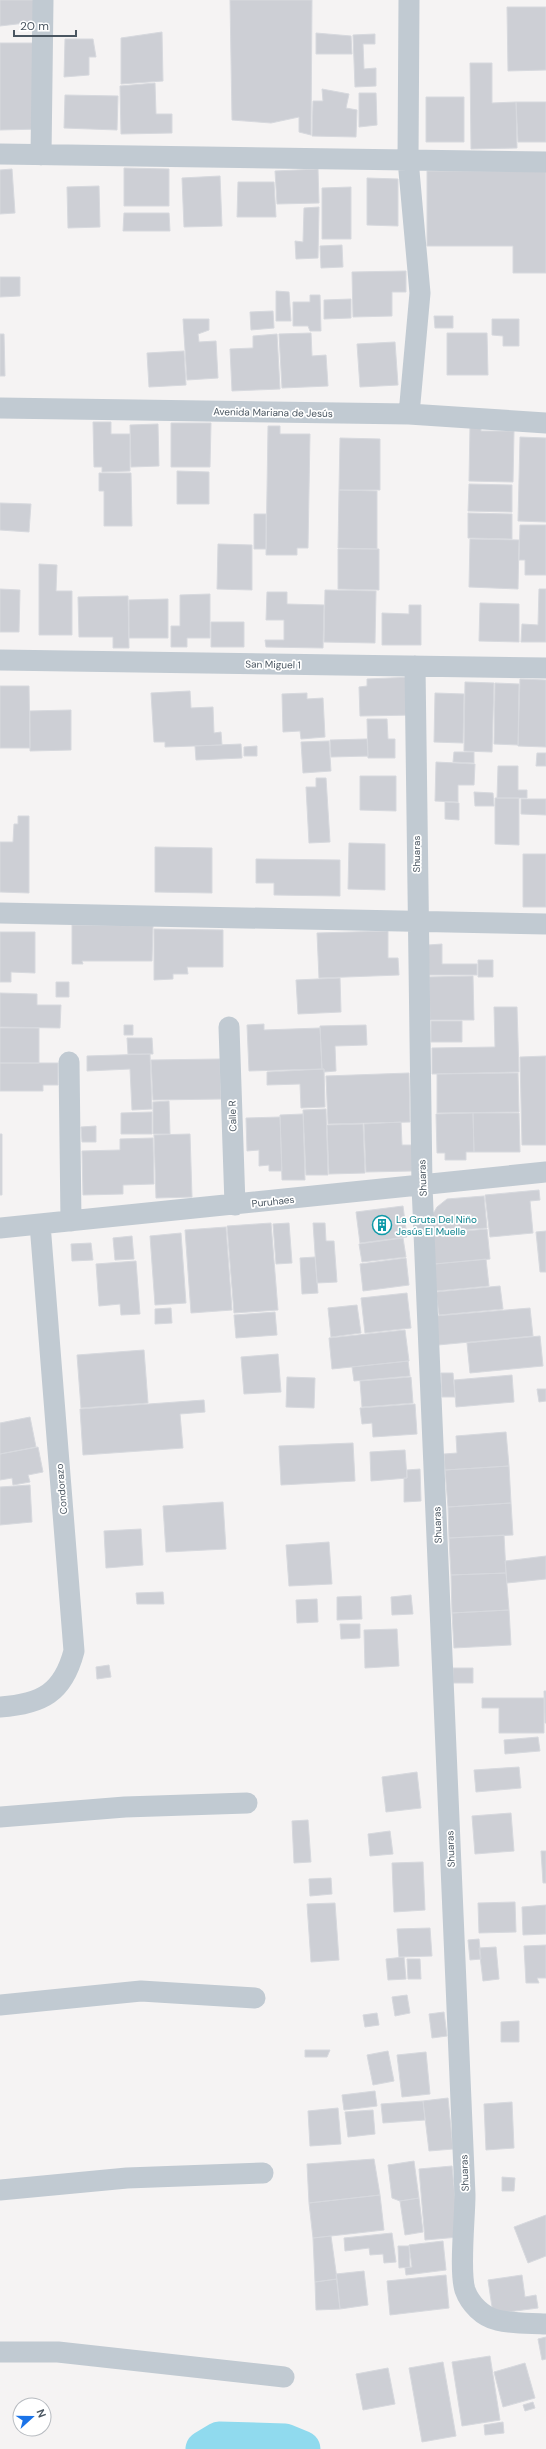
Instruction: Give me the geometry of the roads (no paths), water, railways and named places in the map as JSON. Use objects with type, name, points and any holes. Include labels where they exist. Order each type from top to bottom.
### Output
[{"type":"street","points":[[41,155],[43,0]]},
{"type":"street","points":[[408,414],[420,293],[408,160],[409,0]]},
{"type":"street","points":[[0,154],[546,162]]},
{"type":"street","name":"Avenida Mariana de Jesús","points":[[0,408],[408,414],[546,422]]},
{"type":"street","name":"San Miguel 1","points":[[0,660],[546,668]]},
{"type":"street","name":"Shuaras","points":[[415,666],[417,921],[422,1186],[465,2195],[463,2275],[465,2290],[472,2303],[483,2313],[497,2320],[546,2324]]},
{"type":"street","points":[[0,913],[546,924]]},
{"type":"street","name":"Calle R","points":[[229,1027],[235,1205]]},
{"type":"street","points":[[69,1062],[71,1221]]},
{"type":"street","name":"Puruhaes","points":[[0,1228],[422,1186],[546,1172]]},
{"type":"street","name":"Condorazo","points":[[0,1707],[28,1704],[46,1697],[70,1669],[74,1651],[40,1224]]},
{"type":"street","points":[[0,1817],[125,1807],[247,1803]]},
{"type":"street","points":[[0,2004],[141,1991],[255,1998]]},
{"type":"street","points":[[0,2190],[127,2178],[263,2173]]},
{"type":"street","points":[[0,2352],[58,2352],[284,2376]]},
{"type":"waterway","points":[[204,2449],[219,2440],[285,2442],[302,2449]]},
{"type":"place","name":"La Gruta Del Niño Jesús El Muelle","points":[[382,1225]]}]
